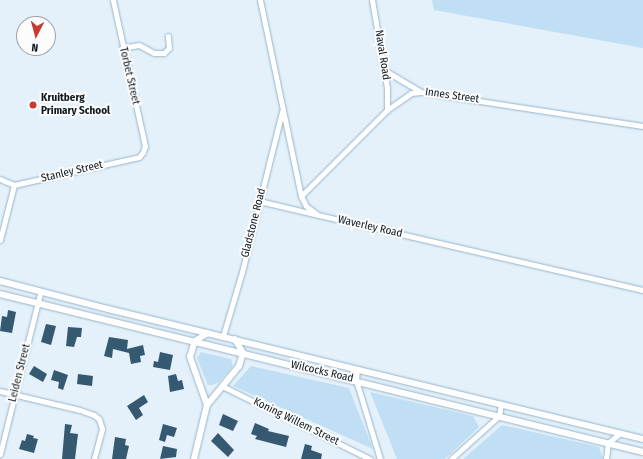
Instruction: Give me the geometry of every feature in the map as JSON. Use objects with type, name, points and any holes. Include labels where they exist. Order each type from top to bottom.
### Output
[{"type":"street","name":"Torbet Street","points":[[113,0],[122,48],[145,146],[143,152]]},
{"type":"street","points":[[260,0],[301,196],[306,206],[318,215]]},
{"type":"street","name":"Naval Road","points":[[372,0],[387,88],[387,110]]},
{"type":"street","points":[[122,48],[139,45],[154,53],[164,53],[169,48],[168,36]]},
{"type":"street","points":[[384,70],[421,92]]},
{"type":"street","name":"Innes Street","points":[[301,196],[387,110],[405,96],[421,92],[643,126]]},
{"type":"street","name":"Gladstone Road","points":[[224,336],[282,110]]},
{"type":"street","name":"Stanley Street","points":[[14,185],[139,157],[143,152]]},
{"type":"street","points":[[0,180],[14,185],[0,240]]},
{"type":"street","name":"Waverley Road","points":[[259,201],[643,290]]},
{"type":"street","name":"Wilcocks Road","points":[[0,281],[40,293],[224,336],[643,438]]},
{"type":"street","name":"Leiden Street","points":[[0,454],[36,304],[40,293]]},
{"type":"street","name":"Wilcocks Road","points":[[0,294],[36,304],[356,380],[643,452]]},
{"type":"street","points":[[106,320],[108,309]]},
{"type":"street","points":[[207,405],[190,357],[195,341],[208,333]]},
{"type":"street","points":[[194,459],[207,405],[239,366],[243,353],[234,339]]},
{"type":"street","points":[[357,369],[356,380],[380,459]]},
{"type":"street","name":"Koning Willem Street","points":[[222,386],[370,459]]},
{"type":"street","points":[[0,391],[80,410],[90,413],[99,419],[102,429],[94,459]]},
{"type":"street","points":[[451,459],[499,416],[502,404]]},
{"type":"street","points":[[606,459],[608,443],[620,433]]},
{"type":"shaded area","points":[[432,0],[643,0],[643,48],[434,10]]},
{"type":"shaded area","points":[[201,352],[231,359],[233,366],[219,382],[213,385],[208,385],[197,358]]},
{"type":"shaded area","points":[[251,366],[349,388],[373,449],[233,386]]},
{"type":"shaded area","points":[[370,392],[473,416],[479,427],[445,459],[397,459]]},
{"type":"shaded area","points":[[502,425],[599,447],[603,459],[463,459]]},
{"type":"building","points":[[8,310],[16,312],[12,333],[0,331],[2,316],[7,317]]},
{"type":"building","points":[[46,324],[56,326],[51,345],[41,342]]},
{"type":"building","points":[[68,327],[82,328],[81,337],[77,337],[74,347],[66,346]]},
{"type":"building","points":[[109,337],[128,340],[127,349],[143,345],[145,355],[140,356],[141,362],[131,364],[129,353],[113,349],[112,358],[104,356]]},
{"type":"building","points":[[160,352],[173,355],[170,370],[153,367],[154,361],[158,362]]},
{"type":"building","points":[[34,366],[47,374],[43,382],[29,374]]},
{"type":"building","points":[[54,370],[68,375],[63,390],[58,388],[59,382],[51,380]]},
{"type":"building","points":[[78,374],[93,376],[92,386],[77,384]]},
{"type":"building","points":[[176,374],[178,381],[182,380],[184,389],[170,392],[168,376]]},
{"type":"building","points":[[144,395],[148,402],[139,408],[143,415],[136,420],[127,406]]},
{"type":"building","points":[[223,414],[238,421],[233,431],[219,425]]},
{"type":"building","points":[[255,423],[269,429],[268,431],[289,436],[286,447],[255,439],[257,436],[251,434]]},
{"type":"building","points":[[65,424],[72,425],[70,433],[78,434],[75,459],[62,459]]},
{"type":"building","points":[[163,424],[177,428],[174,437],[167,435],[165,442],[159,440]]},
{"type":"building","points":[[218,433],[234,450],[228,457],[211,441]]},
{"type":"building","points":[[27,434],[38,439],[34,453],[19,449],[22,440],[25,441]]},
{"type":"building","points":[[115,437],[126,439],[125,445],[129,446],[126,459],[112,459]]},
{"type":"building","points":[[305,444],[312,446],[311,450],[322,454],[321,459],[301,459]]},
{"type":"building","points":[[163,446],[177,449],[176,457],[160,459]]},
{"type":"place","name":"Kruitberg Primary School","points":[[33,105]]}]
